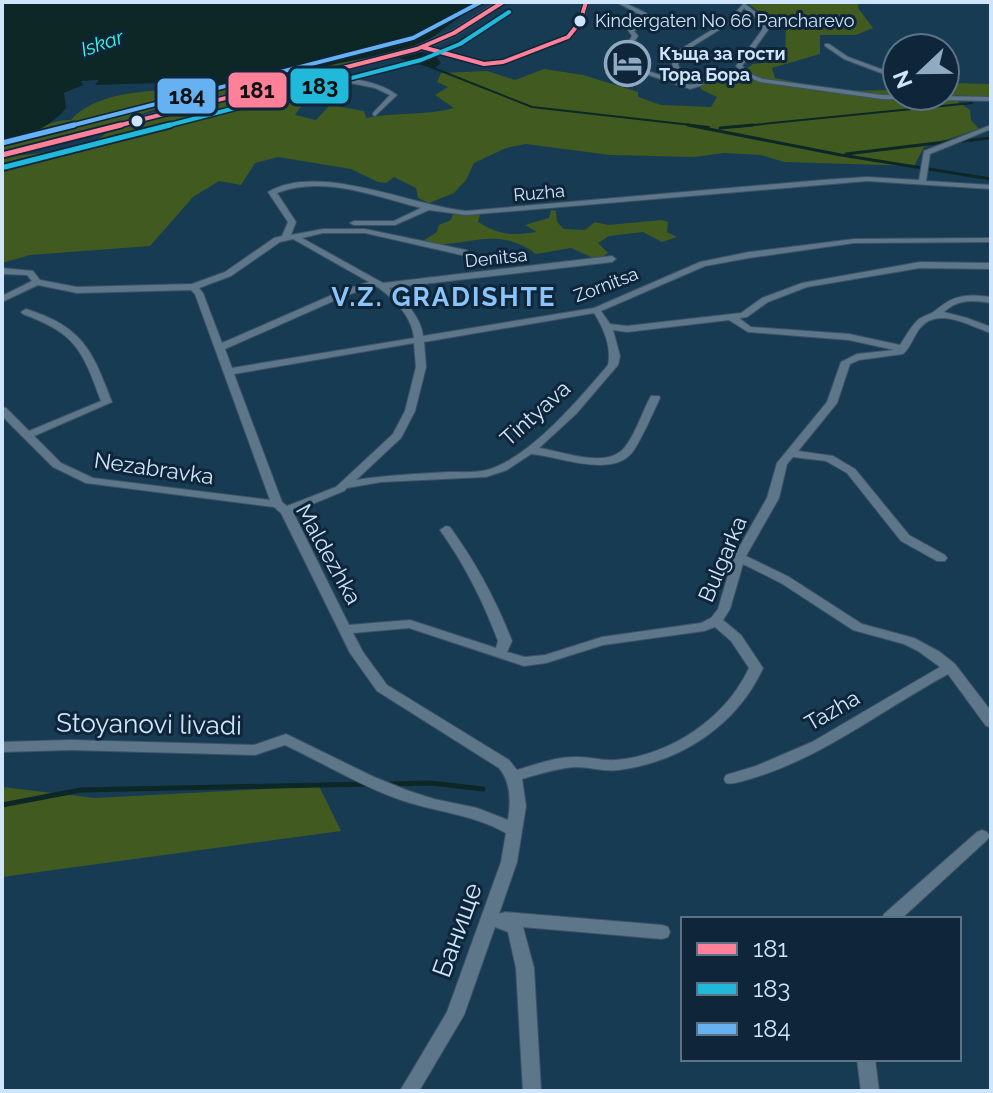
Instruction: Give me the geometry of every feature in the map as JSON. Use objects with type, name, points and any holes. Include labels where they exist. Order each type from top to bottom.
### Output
[{"type":"main road","points":[[2,155],[409,52],[454,33],[503,2]]},
{"type":"street","points":[[422,47],[484,64],[503,62],[568,37],[580,22],[586,2]]},
{"type":"street","points":[[619,2],[644,14],[646,21],[631,30],[635,36],[620,59],[621,64],[693,87],[700,85],[680,75],[675,65],[679,52],[733,19],[742,5],[747,6],[765,30],[739,66],[751,77],[785,87],[882,97],[991,99]]},
{"type":"street","points":[[827,45],[846,58],[881,71]]},
{"type":"street","points":[[313,96],[301,88],[327,75],[373,85],[394,95],[375,114]]},
{"type":"street","points":[[961,97],[971,100]]},
{"type":"street","points":[[922,184],[927,153],[991,127]]},
{"type":"street","name":"Ruzha","points":[[290,237],[292,222],[271,194],[276,189],[322,185],[353,188],[427,208],[486,213],[867,179],[991,187]]},
{"type":"street","points":[[2,271],[21,270],[37,282],[77,290],[193,287],[221,278],[268,245],[290,237],[355,223],[395,223],[427,208]]},
{"type":"street","points":[[323,231],[365,231],[466,253]]},
{"type":"street","points":[[282,508],[340,489],[397,436],[417,390],[421,367],[419,339],[412,313],[379,285],[290,237]]},
{"type":"street","name":"Zornitsa","points":[[231,371],[596,310],[703,264],[738,257],[854,241],[991,240]]},
{"type":"street","name":"Denitsa","points":[[222,347],[344,293],[379,285],[612,259]]},
{"type":"street","points":[[596,310],[607,326],[627,329],[751,313],[765,300],[805,285],[932,263],[991,266]]},
{"type":"street","points":[[2,299],[37,282]]},
{"type":"street","name":"Maldezhka","points":[[193,287],[222,347],[282,508],[357,653],[382,688],[504,764],[514,776]]},
{"type":"street","points":[[937,315],[944,305],[957,299],[991,300]]},
{"type":"street","points":[[26,312],[55,321],[84,344],[107,402],[28,435]]},
{"type":"street","points":[[731,317],[748,329],[849,337],[904,349],[919,323],[937,315],[954,316],[991,330]]},
{"type":"street","name":"Tintyava","points":[[340,489],[372,480],[486,474],[529,451],[613,365],[615,356],[607,326]]},
{"type":"street","name":"Bulgarka","points":[[347,629],[410,624],[500,654],[536,662],[602,641],[704,627],[716,621],[724,609],[739,558],[773,498],[780,469],[789,453],[828,410],[846,362],[857,357],[887,356],[904,349]]},
{"type":"street","points":[[529,451],[577,461],[607,461],[622,456],[655,398]]},
{"type":"street","name":"Nezabravka","points":[[2,410],[57,465],[90,481],[282,508]]},
{"type":"street","points":[[789,453],[829,458],[851,471],[905,538],[941,558]]},
{"type":"street","points":[[446,530],[477,572],[505,641],[500,654]]},
{"type":"street","points":[[739,558],[798,585],[851,624],[909,641],[950,667],[991,722]]},
{"type":"street","points":[[514,776],[574,762],[617,765],[672,751],[709,728],[737,702],[756,668],[736,638],[716,621]]},
{"type":"street","name":"Tazha","points":[[731,779],[768,770],[797,757],[950,667]]},
{"type":"street","name":"Stoyanovi livadi","points":[[2,747],[255,750],[286,739],[386,788],[423,802],[468,808],[514,830]]},
{"type":"street","name":"Банище","points":[[409,1091],[455,1015],[509,862],[518,806],[514,776]]},
{"type":"street","points":[[892,917],[982,836]]},
{"type":"street","points":[[490,918],[662,932]]},
{"type":"street","points":[[490,918],[515,928],[522,955],[532,1091]]},
{"type":"street","points":[[866,1061],[870,1091]]},
{"type":"green space","points":[[746,2],[859,2],[858,8],[873,28],[856,35],[820,35],[820,54],[772,68],[775,78],[839,91],[881,90],[881,112],[961,112],[961,104],[970,110],[971,120],[979,129],[924,147],[914,166],[784,162],[761,155],[724,153],[694,157],[610,155],[526,144],[506,148],[474,163],[466,180],[454,193],[429,203],[418,198],[416,188],[394,177],[386,183],[378,182],[351,169],[278,157],[255,163],[241,185],[219,181],[193,197],[150,246],[30,255],[2,263],[2,159],[72,149],[98,139],[110,130],[251,95],[302,105],[295,115],[316,120],[330,105],[364,111],[366,118],[454,108],[435,95],[448,87],[437,82],[441,73],[487,71],[515,80],[544,69],[583,75],[638,92],[638,97],[661,105],[711,107],[717,97],[702,90],[693,77],[734,78],[753,64],[785,60],[786,24],[770,20]]},
{"type":"green space","points":[[362,57],[369,59],[177,106],[170,104],[110,125],[2,153],[2,144],[45,125],[71,120],[101,100],[140,92],[254,81]]},
{"type":"green space","points":[[961,83],[991,84],[991,98],[961,96]]},
{"type":"green space","points":[[551,210],[556,211],[557,222],[564,229],[585,230],[595,222],[608,225],[662,220],[668,222],[667,232],[677,237],[662,242],[643,232],[609,236],[598,243],[608,253],[598,260],[571,248],[536,254],[506,240],[450,244],[421,242],[437,232],[439,225],[451,220],[453,214],[480,214],[478,222],[499,232],[519,234],[537,232],[525,225],[549,218]]},
{"type":"green space","points":[[319,786],[341,831],[2,877],[2,787],[95,798]]},
{"type":"water","name":"Iskar","points":[[2,2],[480,2],[426,42],[407,49],[408,55],[422,52],[436,56],[441,63],[434,69],[387,54],[217,87],[163,89],[157,83],[95,85],[99,80],[81,81],[83,85],[64,93],[66,108],[52,121],[2,144]]},
{"type":"waterway","points":[[431,67],[532,107],[709,127]]},
{"type":"waterway","points":[[752,125],[972,103]]},
{"type":"waterway","points":[[688,125],[841,155],[991,179]]},
{"type":"waterway","points":[[720,128],[752,125]]},
{"type":"waterway","points":[[733,127],[752,125]]},
{"type":"waterway","points":[[962,141],[991,138]]},
{"type":"waterway","points":[[846,154],[953,141]]},
{"type":"waterway","points":[[390,784],[431,783],[483,789]]},
{"type":"waterway","points":[[2,805],[81,790],[369,784]]},
{"type":"transit line","name":"184","points":[[2,143],[413,38],[481,2]]},
{"type":"transit line","name":"181","points":[[2,155],[417,49],[454,33],[503,2]]},
{"type":"transit line","name":"181","points":[[422,47],[484,64],[503,62],[568,37],[580,22],[586,2]]},
{"type":"transit line","name":"183","points":[[5,167],[421,60],[460,44],[509,12]]},
{"type":"place","name":"Kindergaten No 66 Pancharevo","points":[[580,21]]},
{"type":"place","name":"Къща за гости Тора Бора","points":[[628,64]]},
{"type":"district","name":"V.Z. GRADISHTE","points":[[444,297]]}]
